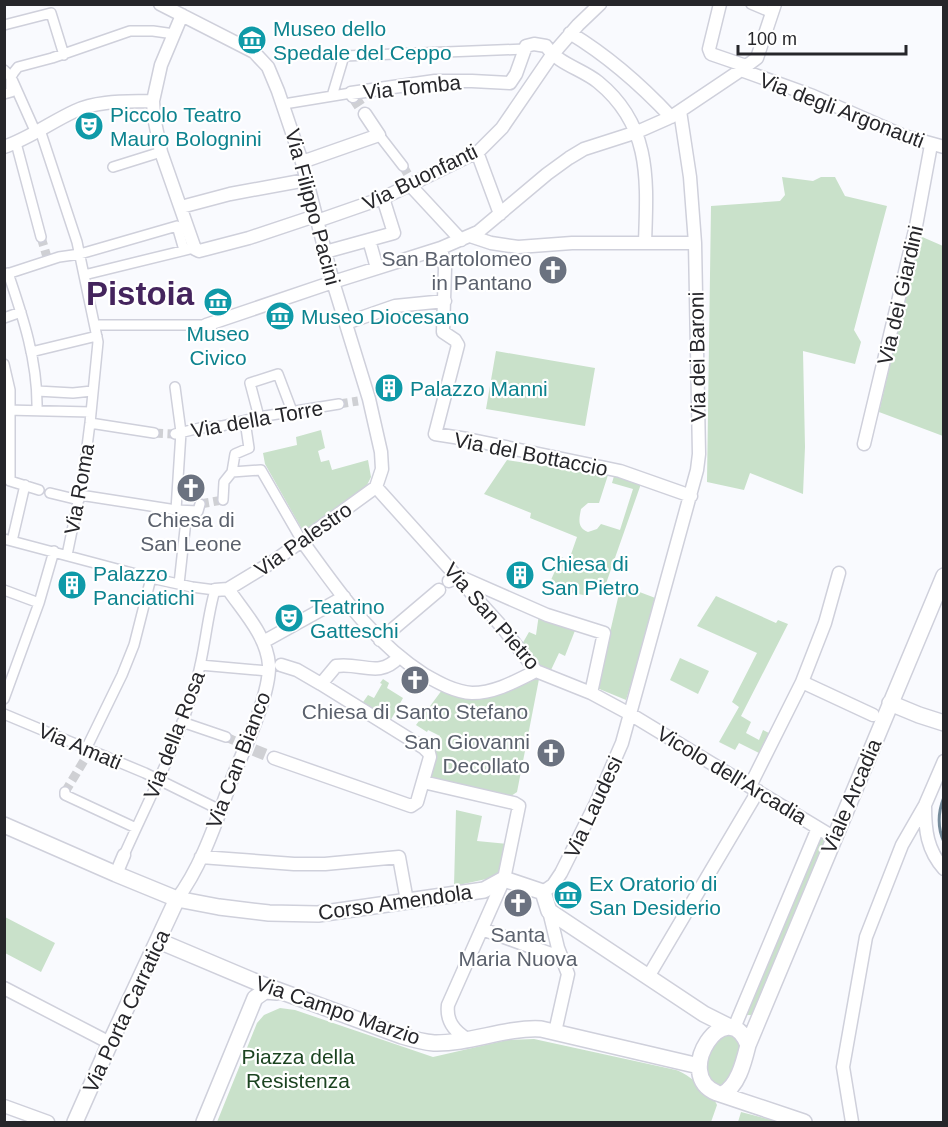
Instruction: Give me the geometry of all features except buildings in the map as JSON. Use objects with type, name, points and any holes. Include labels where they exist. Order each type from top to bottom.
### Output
[{"type":"street","name":"Via Buonfanti","points":[[189,249],[199,251],[383,198],[477,152],[502,129],[552,55],[570,33],[600,4]]},
{"type":"street","name":"Via degli Argonauti","points":[[720,4],[710,49],[711,54],[904,136],[937,146]]},
{"type":"street","points":[[31,352],[96,331],[206,325],[466,238],[577,153],[597,144],[637,132],[675,114],[757,58],[773,9],[751,4]]},
{"type":"street","points":[[161,5],[182,15],[161,65],[153,101],[161,152],[181,207],[189,249]]},
{"type":"street","points":[[4,25],[51,14],[64,55]]},
{"type":"street","name":"Via Filippo Pacini","points":[[182,15],[254,52],[268,67],[284,104],[346,323],[364,400],[381,452],[382,469],[376,487]]},
{"type":"street","points":[[10,92],[8,74],[18,68],[64,55],[130,31],[174,34]]},
{"type":"street","points":[[570,33],[629,75],[675,114]]},
{"type":"street","points":[[332,96],[344,56],[525,49],[526,46],[534,44],[546,46],[552,55],[598,81],[617,102],[637,132],[644,162],[645,243]]},
{"type":"street","name":"Via Tomba","points":[[352,95],[435,81],[510,83],[516,74],[525,49]]},
{"type":"street","name":"Via Roma","points":[[10,92],[38,131],[80,254],[96,331],[90,423],[80,498],[67,555]]},
{"type":"street","points":[[284,104],[352,95]]},
{"type":"street","points":[[41,237],[10,145],[84,108],[153,101]]},
{"type":"street","points":[[365,114],[403,166]]},
{"type":"street","name":"Via dei Baroni","points":[[662,599],[691,496],[699,454],[695,243],[689,166],[675,114]]},
{"type":"street","points":[[302,162],[379,135]]},
{"type":"street","name":"Via dei Giardini","points":[[864,444],[937,146]]},
{"type":"street","points":[[113,167],[161,152]]},
{"type":"street","points":[[477,152],[502,212]]},
{"type":"street","points":[[181,207],[230,194],[306,180]]},
{"type":"street","points":[[411,183],[441,217],[466,238],[518,247],[572,243],[695,243]]},
{"type":"street","points":[[326,252],[394,233],[383,198]]},
{"type":"street","points":[[36,409],[37,391],[31,352],[21,312],[6,274],[48,259],[80,254],[177,226],[189,249]]},
{"type":"street","points":[[369,240],[377,268]]},
{"type":"street","name":"Via del Bottaccio","points":[[441,248],[445,268],[443,332],[456,340],[458,352],[435,434],[620,471],[691,496]]},
{"type":"street","points":[[84,275],[189,249]]},
{"type":"street","points":[[346,323],[395,306],[445,301]]},
{"type":"street","points":[[4,318],[21,312]]},
{"type":"street","points":[[4,364],[11,396],[9,410],[10,481],[39,490]]},
{"type":"street","points":[[259,417],[250,383],[278,374],[292,411]]},
{"type":"street","points":[[176,387],[178,433],[176,510]]},
{"type":"street","points":[[37,391],[73,393],[92,391]]},
{"type":"street","name":"Via della Torre","points":[[178,433],[339,404]]},
{"type":"street","points":[[9,410],[91,412]]},
{"type":"street","points":[[223,500],[225,479],[232,472],[235,454],[249,448],[245,421]]},
{"type":"street","name":"Via Roma","points":[[90,423],[154,433]]},
{"type":"street","points":[[232,472],[261,470],[302,541],[344,597],[380,640],[399,657],[439,683],[470,693],[489,691],[536,671]]},
{"type":"street","points":[[25,485],[8,540],[151,578],[215,590],[228,589]]},
{"type":"street","name":"Via Palestro","points":[[228,589],[274,561],[376,487]]},
{"type":"street","name":"Via San Pietro","points":[[376,487],[448,582],[503,628],[536,671],[591,693],[630,714]]},
{"type":"street","points":[[50,493],[187,511],[198,511],[200,504]]},
{"type":"street","points":[[179,584],[187,511]]},
{"type":"street","points":[[4,699],[39,603],[54,551]]},
{"type":"street","points":[[648,977],[754,788],[825,623],[839,573]]},
{"type":"street","name":"Viale Arcadia","points":[[748,1045],[944,576]]},
{"type":"street","points":[[88,751],[130,655],[151,578]]},
{"type":"street","points":[[380,640],[448,582],[604,633],[591,693]]},
{"type":"street","name":"Via Can Bianco","points":[[177,899],[201,857],[246,746],[274,666],[263,642],[228,589]]},
{"type":"street","points":[[4,590],[39,603]]},
{"type":"street","name":"Via della Rosa","points":[[116,874],[159,781],[192,695],[215,590]]},
{"type":"street","points":[[263,642],[344,597]]},
{"type":"street","name":"Via Laudesi","points":[[543,892],[550,889],[558,879],[618,753],[662,599]]},
{"type":"street","points":[[321,684],[336,666],[384,668],[392,665],[399,657]]},
{"type":"street","points":[[200,665],[258,671],[274,666],[297,670],[428,751],[430,759],[416,804],[411,807],[274,758]]},
{"type":"street","points":[[801,682],[873,715]]},
{"type":"street","points":[[890,703],[944,723]]},
{"type":"street","name":"Via Amati","points":[[4,714],[220,810]]},
{"type":"street","name":"Vicolo dell'Arcadia","points":[[630,714],[833,837]]},
{"type":"street","points":[[182,722],[226,737]]},
{"type":"street","points":[[852,1122],[843,1066],[866,937],[902,845],[925,805],[944,761]]},
{"type":"street","points":[[423,782],[519,806],[504,879],[447,1008],[453,1027],[467,1039]]},
{"type":"street","points":[[66,792],[65,795],[136,828]]},
{"type":"street","points":[[925,805],[927,840],[933,855],[944,869]]},
{"type":"street","name":"Corso Amendola","points":[[4,825],[177,899],[247,911],[311,914],[341,912],[484,890],[504,879]]},
{"type":"street","points":[[732,1027],[818,828]]},
{"type":"street","points":[[201,857],[325,864],[399,857],[407,901]]},
{"type":"street","points":[[504,879],[543,892],[568,974],[555,1032]]},
{"type":"street","name":"Via Porta Carratica","points":[[75,1122],[177,899]]},
{"type":"street","points":[[549,911],[704,1014],[732,1027],[745,1038],[748,1045],[737,1076],[731,1088],[722,1094]]},
{"type":"street","points":[[482,929],[562,958]]},
{"type":"street","name":"Via Campo Marzio","points":[[159,941],[290,995],[411,1039],[435,1043],[526,1029],[555,1032],[699,1066]]},
{"type":"street","points":[[4,988],[110,1043]]},
{"type":"street","points":[[204,1122],[257,996],[272,991],[290,995]]},
{"type":"street","points":[[759,1016],[732,1027],[722,1027],[713,1033],[705,1047],[699,1066],[700,1076],[707,1087],[722,1094],[804,1122]]},
{"type":"street","points":[[737,1076],[737,1089],[745,1102]]},
{"type":"street","points":[[4,1106],[48,1122]]},
{"type":"green space","points":[[782,177],[813,181],[821,177],[835,177],[845,196],[887,206],[854,330],[861,342],[855,364],[803,351],[805,447],[803,494],[750,473],[744,490],[707,482],[711,206],[780,201],[785,195]]},
{"type":"green space","points":[[920,236],[943,246],[943,436],[879,412]]},
{"type":"green space","points":[[496,351],[595,368],[585,426],[486,409]]},
{"type":"green space","points":[[321,430],[325,448],[318,451],[321,462],[329,460],[332,470],[368,460],[371,477],[365,489],[304,533],[265,464],[263,453],[297,445],[296,437]]},
{"type":"green space","points":[[507,460],[608,475],[599,503],[588,503],[581,509],[580,526],[588,532],[597,529],[601,524],[620,530],[633,489],[612,483],[614,476],[642,481],[603,592],[590,587],[588,596],[554,589],[555,585],[551,580],[561,557],[569,560],[577,537],[530,518],[531,513],[484,494]]},
{"type":"green space","points":[[621,585],[658,599],[626,700],[597,688]]},
{"type":"green space","points":[[716,596],[776,623],[778,620],[788,624],[741,716],[751,722],[746,733],[759,740],[763,730],[773,735],[763,755],[739,743],[735,750],[719,742],[739,707],[732,702],[757,653],[697,626]]},
{"type":"green space","points":[[539,614],[576,628],[565,656],[559,653],[551,670],[537,664],[521,646],[529,632],[536,635]]},
{"type":"green space","points":[[680,658],[709,671],[698,694],[670,680]]},
{"type":"green space","points":[[534,677],[539,679],[517,792],[511,796],[487,794],[428,779],[440,736],[416,725],[442,690],[460,697],[476,699]]},
{"type":"green space","points":[[383,679],[389,683],[387,688],[403,698],[389,723],[361,705],[368,695],[374,698]]},
{"type":"green space","points":[[456,810],[482,816],[477,841],[508,844],[500,873],[491,878],[454,886]]},
{"type":"green space","points":[[820,832],[825,841],[756,1009],[751,1015],[745,1015]]},
{"type":"green space","points":[[5,917],[55,943],[41,972],[5,953]]},
{"type":"green space","name":"Piazza della Resistenza","points":[[280,1008],[295,1010],[433,1057],[507,1040],[534,1039],[676,1070],[700,1085],[717,1105],[711,1122],[217,1122],[257,1023],[264,1015]]},
{"type":"green space","points":[[726,1033],[741,1039],[740,1047],[732,1073],[717,1090],[704,1070],[713,1042]]},
{"type":"green space","points":[[741,1112],[780,1122],[738,1122]]},
{"type":"waterway","points":[[944,797],[939,820],[944,842]]},
{"type":"tunnel","points":[[353,96],[365,114]]},
{"type":"tunnel","points":[[403,166],[411,180]]},
{"type":"tunnel","points":[[41,237],[47,257]]},
{"type":"tunnel","points":[[339,404],[358,401]]},
{"type":"tunnel","points":[[154,433],[175,434]]},
{"type":"tunnel","points":[[200,504],[223,500]]},
{"type":"tunnel","points":[[226,737],[240,743]]},
{"type":"tunnel","points":[[254,750],[274,758]]},
{"type":"tunnel","points":[[65,792],[88,754]]},
{"type":"place","name":"Museo dello Spedale del Ceppo","points":[[252,40]]},
{"type":"place","name":"Piccolo Teatro Mauro Bolognini","points":[[89,126]]},
{"type":"place","name":"San Bartolomeo in Pantano","points":[[553,270]]},
{"type":"place","name":"Museo Civico","points":[[218,302]]},
{"type":"place","name":"Museo Diocesano","points":[[280,316]]},
{"type":"place","name":"Palazzo Manni","points":[[389,388]]},
{"type":"place","name":"Chiesa di San Leone","points":[[191,488]]},
{"type":"place","name":"Chiesa di San Pietro","points":[[520,575]]},
{"type":"place","name":"Palazzo Panciatichi","points":[[72,585]]},
{"type":"place","name":"Teatrino Gatteschi","points":[[289,618]]},
{"type":"place","name":"Chiesa di Santo Stefano","points":[[415,680]]},
{"type":"place","name":"San Giovanni Decollato","points":[[551,753]]},
{"type":"place","name":"Ex Oratorio di San Desiderio","points":[[568,895]]},
{"type":"place","name":"Santa Maria Nuova","points":[[518,903]]},
{"type":"district","name":"Pistoia","points":[[140,293]]}]
